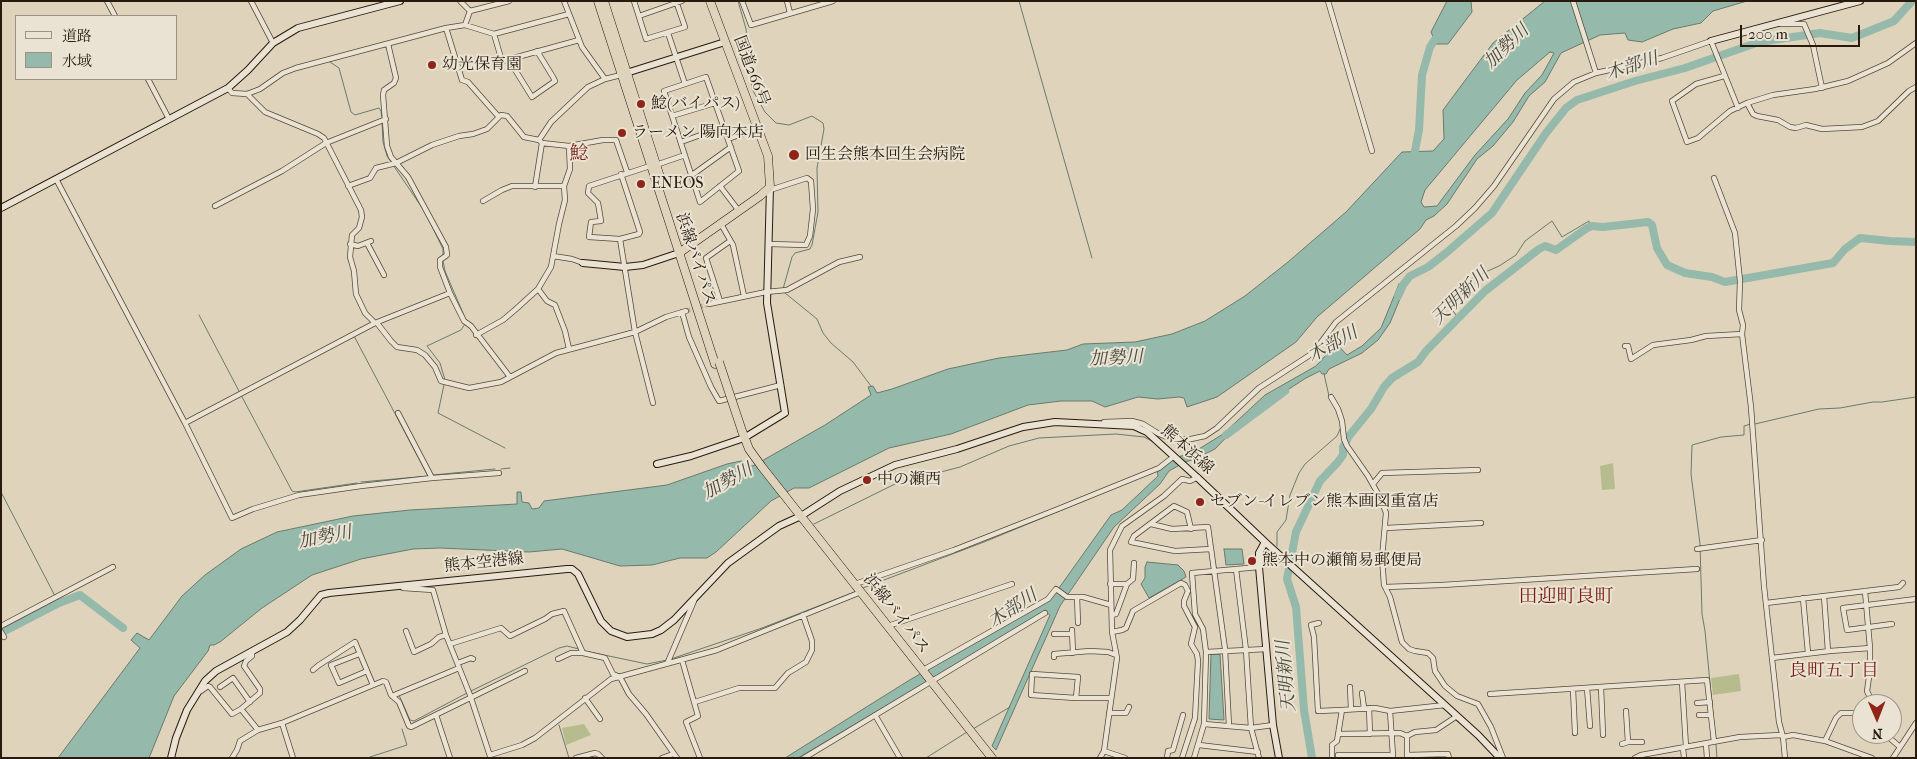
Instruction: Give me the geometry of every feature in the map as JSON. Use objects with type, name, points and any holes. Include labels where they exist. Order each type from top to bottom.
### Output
[{"type":"highway","name":"浜線バイパス","points":[[598,1],[741,434],[762,467],[924,671],[988,755]]},
{"type":"highway","name":"浜線バイパス","points":[[604,1],[623,74]]},
{"type":"highway","name":"国道266号","points":[[710,1],[768,156],[770,189]]},
{"type":"highway","points":[[681,252],[770,189]]},
{"type":"main road","points":[[1,208],[228,88],[273,43],[298,28],[400,1]]},
{"type":"main road","points":[[1711,41],[1860,1]]},
{"type":"main road","points":[[623,74],[725,42]]},
{"type":"main road","points":[[657,464],[691,456],[785,413],[766,292],[770,189]]},
{"type":"main road","points":[[583,263],[625,267],[643,265],[681,252]]},
{"type":"main road","name":"熊本浜線","points":[[799,514],[840,491],[895,465],[957,449],[1023,427],[1055,422],[1134,426],[1147,432],[1173,457],[1198,477],[1265,542],[1502,758]]},
{"type":"main road","name":"熊本空港線","points":[[172,758],[182,724],[196,694],[205,681],[216,671],[287,632],[322,595],[572,569],[580,576],[601,621],[611,631],[627,637],[640,636],[661,630],[696,599],[728,564],[779,526],[799,514]]},
{"type":"main road","points":[[1265,542],[1259,553],[1259,566],[1268,649],[1273,725],[1279,758]]},
{"type":"street","points":[[108,1],[115,15]]},
{"type":"street","points":[[251,1],[273,43]]},
{"type":"street","points":[[460,1],[470,11]]},
{"type":"street","points":[[470,11],[509,1]]},
{"type":"street","points":[[564,1],[582,47],[605,79]]},
{"type":"street","points":[[634,1],[646,39],[685,27],[676,2]]},
{"type":"street","points":[[639,16],[682,1]]},
{"type":"street","points":[[742,1],[751,25],[833,1]]},
{"type":"street","points":[[787,1],[790,13]]},
{"type":"street","points":[[1328,1],[1372,151]]},
{"type":"street","points":[[1572,1],[1596,70]]},
{"type":"street","points":[[465,25],[470,11]]},
{"type":"street","points":[[228,88],[232,93],[247,94],[260,89],[283,73],[296,68],[446,28],[465,25],[494,34],[568,14]]},
{"type":"street","points":[[1775,24],[1804,24],[1812,43],[1822,88]]},
{"type":"street","points":[[446,28],[462,80],[468,82],[498,116]]},
{"type":"street","points":[[668,33],[685,84]]},
{"type":"street","points":[[494,34],[503,61],[579,40]]},
{"type":"street","points":[[1085,423],[1132,421],[1143,424],[1159,434],[1172,439],[1192,439],[1205,436],[1217,428],[1259,388],[1313,353],[1336,322],[1456,226],[1494,186],[1554,99],[1568,86],[1596,70],[1662,58],[1711,41],[1738,108]]},
{"type":"street","points":[[1724,76],[1696,84],[1672,101],[1687,142],[1698,138],[1730,111],[1747,103],[1773,95],[1822,88],[1848,81],[1888,63],[1916,43]]},
{"type":"street","points":[[388,44],[396,78],[394,83],[384,90],[387,146],[391,156],[411,182],[446,247],[447,255],[440,260],[440,267],[464,321],[471,326],[510,377]]},
{"type":"street","points":[[509,60],[532,97],[554,82],[553,76],[537,51]]},
{"type":"street","points":[[535,187],[540,142],[551,122],[588,87],[605,79],[623,74]]},
{"type":"street","points":[[706,77],[739,171],[700,202],[664,91],[685,84],[706,77]]},
{"type":"street","points":[[149,80],[169,119]]},
{"type":"street","points":[[1747,103],[1753,114],[1778,120],[1790,128],[1806,125],[1822,129],[1862,127],[1878,121],[1909,91],[1916,87]]},
{"type":"street","points":[[247,94],[265,112],[324,138],[361,210],[362,217],[359,228],[352,235],[350,257],[354,271],[356,294],[365,313],[397,347],[417,350],[425,355],[444,382],[462,388],[479,388],[501,382],[556,353],[635,332],[666,317],[684,312],[689,337],[719,401],[781,386]]},
{"type":"street","points":[[672,116],[715,103]]},
{"type":"street","points":[[348,186],[370,178],[376,168],[396,163],[432,145],[459,136],[487,130],[498,116],[501,115],[506,116],[524,137],[540,142],[569,146],[602,140],[616,140],[627,172]]},
{"type":"street","points":[[215,206],[282,171],[326,143],[386,119]]},
{"type":"street","points":[[681,142],[723,127]]},
{"type":"street","points":[[728,140],[759,128]]},
{"type":"street","points":[[476,335],[503,320],[538,289],[551,267],[565,200],[564,186],[570,169],[569,146]]},
{"type":"street","points":[[692,175],[730,147]]},
{"type":"street","points":[[621,174],[640,232],[639,234],[620,239],[589,237],[591,222],[601,221],[598,203],[588,193],[589,186],[621,174],[627,172],[685,155]]},
{"type":"street","points":[[769,244],[806,245],[810,236],[813,209],[810,181],[807,178],[770,189]]},
{"type":"street","points":[[1714,178],[1735,233],[1740,278],[1739,310],[1743,325],[1742,334],[1750,398],[1766,603],[1785,758]]},
{"type":"street","points":[[56,179],[185,423],[232,518],[298,495],[432,478],[498,473]]},
{"type":"street","points":[[483,200],[512,186],[564,186]]},
{"type":"street","points":[[720,186],[739,211]]},
{"type":"street","points":[[721,224],[733,246],[744,296]]},
{"type":"street","points":[[620,239],[635,332],[653,403]]},
{"type":"street","points":[[720,302],[706,258],[730,241]]},
{"type":"street","points":[[350,244],[358,246],[369,242],[384,275]]},
{"type":"street","points":[[553,256],[583,263]]},
{"type":"street","points":[[709,304],[766,292],[788,290],[839,262],[860,257]]},
{"type":"street","points":[[538,289],[547,301],[555,305],[565,330],[569,349]]},
{"type":"street","points":[[185,423],[376,323],[450,292]]},
{"type":"street","points":[[1625,346],[1628,346],[1631,358],[1636,357],[1653,345],[1706,336],[1742,334]]},
{"type":"street","points":[[1331,397],[1342,421],[1344,439],[1347,446],[1373,484],[1386,513],[1382,558],[1385,587],[1390,597],[1402,642],[1408,648],[1415,651],[1428,653],[1433,658],[1435,671],[1445,686],[1457,696],[1478,704],[1491,727],[1502,758]]},
{"type":"street","points":[[398,413],[432,478]]},
{"type":"street","points":[[855,584],[954,550],[1058,509],[1159,468],[1173,457]]},
{"type":"street","points":[[1373,484],[1382,473],[1478,470]]},
{"type":"street","points":[[1100,758],[1104,751],[1116,655],[1110,605],[1110,550],[1122,526],[1164,496],[1182,479],[1190,481],[1198,477]]},
{"type":"street","points":[[1190,528],[1187,512],[1174,506],[1134,536],[1131,542],[1175,551],[1211,549]]},
{"type":"street","points":[[1151,524],[1172,529],[1208,527],[1225,651],[1229,726]]},
{"type":"street","points":[[1386,528],[1481,524]]},
{"type":"street","points":[[1697,549],[1762,540]]},
{"type":"street","points":[[1112,614],[1116,614],[1128,584],[1133,579],[1134,563]]},
{"type":"street","points":[[1194,758],[1204,724],[1206,652],[1203,630],[1195,614],[1192,573],[1259,566]]},
{"type":"street","points":[[1,626],[113,567]]},
{"type":"street","points":[[1199,745],[1258,755],[1250,728],[1246,650],[1236,569]]},
{"type":"street","points":[[1385,587],[1442,586],[1697,569]]},
{"type":"street","points":[[1766,603],[1898,587],[1903,583]]},
{"type":"street","points":[[888,626],[1012,584]]},
{"type":"street","points":[[1110,584],[1128,584]]},
{"type":"street","points":[[1112,632],[1126,628],[1133,611],[1181,584],[1185,585],[1188,590],[1184,606],[1194,627],[1191,644],[1197,654],[1198,661],[1194,718],[1182,758]]},
{"type":"street","points":[[399,586],[401,588],[433,590],[446,635],[470,694],[490,757],[535,738],[606,681],[718,650],[861,592]]},
{"type":"street","points":[[924,671],[1048,599],[1056,589],[1067,596],[1083,597],[1110,605]]},
{"type":"street","points":[[1865,591],[1870,648],[1868,694]]},
{"type":"street","points":[[1824,596],[1828,651]]},
{"type":"street","points":[[1077,597],[1078,622]]},
{"type":"street","points":[[1803,598],[1808,653]]},
{"type":"street","points":[[667,664],[696,599]]},
{"type":"street","points":[[1892,624],[1847,630],[1843,608],[1916,599]]},
{"type":"street","points":[[450,644],[501,628],[510,636],[562,610],[581,650]]},
{"type":"street","points":[[804,758],[1044,613]]},
{"type":"street","points":[[695,702],[739,688],[775,688],[788,673],[806,662],[812,650],[812,641],[803,615]]},
{"type":"street","points":[[1319,623],[1311,625],[1314,637],[1318,711],[1367,708],[1390,711],[1445,705]]},
{"type":"street","points":[[406,631],[414,652],[431,644],[439,637],[446,635]]},
{"type":"street","points":[[1,632],[4,637]]},
{"type":"street","points":[[1054,634],[1072,632],[1073,653]]},
{"type":"street","points":[[313,670],[355,642],[373,685]]},
{"type":"street","points":[[1772,658],[1870,648]]},
{"type":"street","points":[[1206,652],[1268,649]]},
{"type":"street","points":[[558,659],[571,652],[581,650],[605,658],[613,674],[620,677],[629,694],[646,714],[675,756],[662,758]]},
{"type":"street","points":[[1048,653],[1054,655],[1090,651],[1108,652],[1116,655]]},
{"type":"street","points":[[196,694],[206,687],[210,687],[232,714],[257,697],[261,691],[244,666],[246,661],[252,656],[252,652]]},
{"type":"street","points":[[360,654],[331,665],[339,683],[367,671]]},
{"type":"street","points":[[392,696],[458,666],[471,658],[473,660]]},
{"type":"street","points":[[682,660],[698,716],[686,722],[700,758]]},
{"type":"street","points":[[232,758],[240,741],[258,730],[282,723],[385,680],[392,696],[400,702],[409,726],[413,726],[436,715],[470,694],[525,671]]},
{"type":"street","points":[[1076,698],[1078,677],[1032,674],[1031,695],[1076,698],[1111,698]]},
{"type":"street","points":[[220,687],[233,678],[250,702]]},
{"type":"street","points":[[1490,694],[1707,680],[1715,742]]},
{"type":"street","points":[[1682,682],[1684,758]]},
{"type":"street","points":[[1350,687],[1351,709]]},
{"type":"street","points":[[1587,688],[1590,726]]},
{"type":"street","points":[[1601,688],[1603,735]]},
{"type":"street","points":[[1573,689],[1575,733]]},
{"type":"street","points":[[1362,693],[1367,708],[1370,734]]},
{"type":"street","points":[[585,698],[600,719]]},
{"type":"street","points":[[1698,703],[1710,702]]},
{"type":"street","points":[[1109,713],[1126,713],[1129,707]]},
{"type":"street","points":[[241,709],[258,730]]},
{"type":"street","points":[[1332,758],[1332,745],[1336,743],[1342,710]]},
{"type":"street","points":[[1338,758],[1338,755],[1393,756],[1390,711]]},
{"type":"street","points":[[1626,711],[1628,742]]},
{"type":"street","points":[[1825,741],[1836,718],[1841,713],[1852,713]]},
{"type":"street","points":[[436,715],[450,758]]},
{"type":"street","points":[[875,715],[900,758]]},
{"type":"street","points":[[1167,758],[1168,751],[1173,750],[1183,715]]},
{"type":"street","points":[[1700,715],[1711,715]]},
{"type":"street","points":[[1407,736],[1415,732],[1436,730],[1457,716]]},
{"type":"street","points":[[282,723],[293,758]]},
{"type":"street","points":[[1893,758],[1916,723]]},
{"type":"street","points":[[1204,724],[1250,728],[1273,725]]},
{"type":"street","points":[[1338,734],[1404,733],[1407,736]]},
{"type":"street","points":[[1638,757],[1740,737],[1793,735],[1825,741],[1872,758]]},
{"type":"street","points":[[1407,736],[1407,756],[1448,754],[1449,758]]},
{"type":"street","points":[[1622,744],[1642,742]]},
{"type":"street","points":[[1706,744],[1707,758]]},
{"type":"street","points":[[1897,744],[1900,747]]},
{"type":"street","points":[[1104,751],[1125,758]]},
{"type":"street","points":[[576,758],[595,753],[602,758]]},
{"type":"shaded area","points":[[1613,463],[1615,489],[1602,490],[1600,466]]},
{"type":"shaded area","points":[[1739,674],[1741,691],[1713,695],[1711,678]]},
{"type":"shaded area","points":[[584,724],[591,735],[566,745],[562,728]]},
{"type":"water","points":[[1447,1],[1471,1],[1472,12],[1448,44],[1436,44],[1431,32]]},
{"type":"water","points":[[1545,1],[1747,1],[1713,11],[1701,23],[1673,29],[1642,42],[1628,40],[1625,33],[1600,35],[1561,53],[1545,82],[1529,96],[1513,122],[1493,146],[1477,159],[1447,204],[1434,216],[1426,220],[1420,229],[1317,317],[1296,342],[1217,397],[1187,407],[1184,398],[1179,397],[1158,399],[1138,397],[1105,407],[1092,401],[1061,401],[1028,405],[951,434],[889,448],[809,488],[794,488],[771,501],[716,552],[707,558],[680,558],[652,565],[620,566],[562,549],[529,552],[440,548],[413,549],[361,559],[312,575],[262,608],[220,642],[210,645],[208,651],[174,696],[149,758],[58,758],[140,648],[131,640],[137,633],[149,640],[182,596],[205,575],[241,549],[277,532],[353,516],[410,510],[517,504],[517,492],[521,492],[522,502],[529,503],[532,509],[539,508],[544,501],[667,485],[741,461],[753,466],[825,425],[871,395],[868,387],[873,386],[877,393],[948,369],[999,358],[1067,350],[1083,344],[1135,342],[1172,334],[1205,321],[1245,296],[1288,262],[1346,212],[1402,152],[1433,151],[1444,139],[1443,110],[1493,43]],"holes":[[[1550,52],[1554,53],[1542,75],[1525,93],[1508,119],[1475,155],[1437,206],[1424,207],[1421,202],[1425,190],[1517,80]]]},
{"type":"water","points":[[1399,284],[1404,289],[1390,323],[1378,340],[1362,353],[1329,369],[1326,374],[1322,374],[1320,371],[1306,378],[1247,416],[1215,449],[1169,471],[1160,484],[1114,527],[1060,606],[996,750],[992,746],[1050,615],[1045,611],[798,758],[785,758],[908,681],[1048,599],[1059,588],[1111,515],[1122,510],[1158,476],[1157,470],[1165,466],[1172,459],[1194,452],[1223,434],[1265,395],[1316,366],[1326,355],[1334,341],[1347,355],[1362,346],[1381,328]]},
{"type":"water","points":[[1224,549],[1242,549],[1244,564],[1226,565]]},
{"type":"water","points":[[1147,562],[1178,565],[1184,571],[1186,577],[1149,598],[1141,584],[1145,578]]},
{"type":"water","points":[[1211,654],[1220,654],[1224,720],[1209,719]]},
{"type":"waterway","points":[[738,1],[746,29],[752,89],[765,112],[776,123],[789,125],[812,116],[823,123],[824,129],[817,168],[818,212],[812,245],[810,249],[795,253],[792,257],[783,289]]},
{"type":"waterway","points":[[1019,1],[1092,258]]},
{"type":"waterway","name":"木部川","points":[[1398,296],[1410,276],[1428,267],[1492,213],[1546,133],[1566,108],[1577,100],[1635,81],[1685,68],[1759,42],[1820,33],[1852,38],[1894,21],[1912,1]]},
{"type":"waterway","name":"加勢川","points":[[1413,161],[1419,130],[1422,75],[1430,47],[1440,32]]},
{"type":"waterway","points":[[330,62],[339,68],[351,112],[355,115],[379,108],[382,119]]},
{"type":"waterway","points":[[382,122],[383,142],[391,162]]},
{"type":"waterway","points":[[393,165],[423,209]]},
{"type":"waterway","points":[[1458,318],[1445,299],[1469,286],[1472,278],[1499,266],[1516,255],[1525,241],[1552,221],[1562,237],[1589,221],[1590,228]]},
{"type":"waterway","points":[[430,222],[443,249],[443,255]]},
{"type":"waterway","name":"天明新川","points":[[1312,758],[1304,710],[1296,607],[1287,579],[1296,532],[1320,481],[1343,455],[1343,447],[1349,436],[1371,409],[1384,387],[1392,378],[1418,362],[1426,351],[1485,291],[1539,249],[1545,246],[1556,250],[1592,226],[1603,227],[1648,222],[1652,225],[1657,248],[1667,265],[1685,273],[1712,277],[1725,282],[1833,263],[1845,249],[1860,238],[1916,242]]},
{"type":"waterway","points":[[443,261],[445,271],[466,320]]},
{"type":"waterway","points":[[785,293],[817,319],[823,333],[831,343],[853,362],[871,386]]},
{"type":"waterway","points":[[199,315],[239,391]]},
{"type":"waterway","points":[[465,324],[461,330],[427,346],[440,363],[445,380],[438,413],[505,448]]},
{"type":"waterway","points":[[354,336],[428,476],[361,482]]},
{"type":"waterway","points":[[1324,374],[1329,396]]},
{"type":"waterway","name":"木部川","points":[[1226,435],[1285,391]]},
{"type":"waterway","points":[[241,395],[292,491],[357,483]]},
{"type":"waterway","points":[[1755,424],[1819,409],[1840,408],[1916,397]]},
{"type":"waterway","points":[[1715,735],[1702,614],[1700,544],[1691,474],[1692,445],[1721,437],[1744,435],[1744,426],[1751,424]]},
{"type":"waterway","points":[[1277,546],[1277,532],[1286,520],[1290,495],[1299,473],[1305,464],[1337,436],[1341,427]]},
{"type":"waterway","points":[[814,524],[895,484],[960,467],[1009,446],[1039,438],[1116,434],[1144,437],[1152,441]]},
{"type":"waterway","points":[[501,469],[510,468]]},
{"type":"waterway","points":[[433,475],[495,469]]},
{"type":"waterway","points":[[1,492],[55,596]]},
{"type":"waterway","points":[[863,588],[984,542],[1103,493]]},
{"type":"waterway","points":[[671,659],[762,628],[857,591]]},
{"type":"waterway","points":[[1,633],[59,603],[80,595],[123,628]]},
{"type":"waterway","points":[[471,691],[559,648],[567,646],[579,649]]},
{"type":"waterway","points":[[585,651],[647,664],[667,660]]},
{"type":"waterway","points":[[399,695],[410,720],[414,721],[467,693]]},
{"type":"waterway","points":[[973,729],[1010,707]]},
{"type":"waterway","points":[[559,725],[569,758]]},
{"type":"waterway","points":[[367,758],[407,745],[402,729]]},
{"type":"waterway","points":[[926,758],[967,732]]},
{"type":"waterway","points":[[1716,744],[1717,758]]},
{"type":"tunnel","points":[[686,311],[709,304]]},
{"type":"place","name":"幼光保育園","points":[[432,65]]},
{"type":"place","name":"鯰(バイパス)","points":[[641,104]]},
{"type":"place","name":"ラーメン 陽向本店","points":[[622,133]]},
{"type":"place","name":"回生会熊本回生会病院","points":[[794,155]]},
{"type":"place","name":"ENEOS","points":[[641,184]]},
{"type":"place","name":"中の瀬西","points":[[867,480]]},
{"type":"place","name":"セブン-イレブン熊本画図重富店","points":[[1200,502]]},
{"type":"place","name":"熊本中の瀬簡易郵便局","points":[[1252,561]]},
{"type":"district","name":"鯰","points":[[579,154]]},
{"type":"district","name":"田迎町良町","points":[[1566,597]]},
{"type":"district","name":"良町五丁目","points":[[1834,672]]}]
